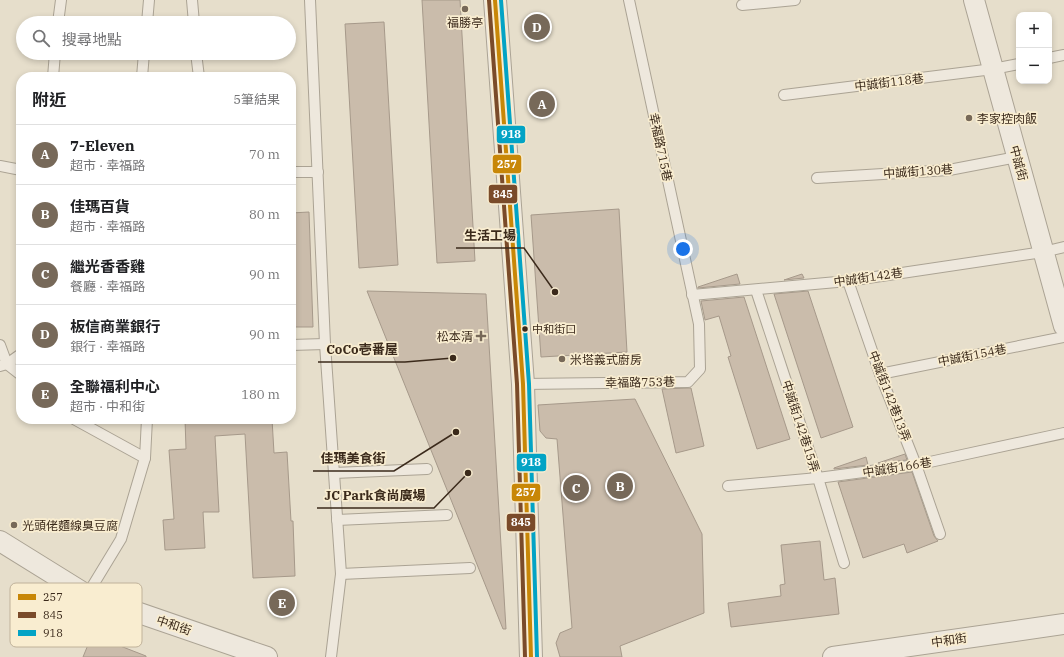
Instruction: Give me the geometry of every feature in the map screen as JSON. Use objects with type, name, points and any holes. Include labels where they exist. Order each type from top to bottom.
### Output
[{"type":"street","points":[[495,0],[523,384],[531,657]]},
{"type":"street","name":"中誠街","points":[[974,0],[1064,326]]},
{"type":"street","name":"中和街","points":[[0,541],[68,583]]},
{"type":"street","name":"中和街","points":[[142,614],[267,657]]},
{"type":"street","name":"中和街","points":[[833,657],[1064,624]]},
{"type":"lane","points":[[59,16],[61,0]]},
{"type":"lane","points":[[148,16],[149,0]]},
{"type":"lane","points":[[192,0],[193,16]]},
{"type":"lane","points":[[310,0],[325,344],[341,574],[331,657]]},
{"type":"lane","name":"幸福路715巷","points":[[629,0],[692,295]]},
{"type":"lane","points":[[742,5],[794,0]]},
{"type":"lane","points":[[1052,57],[1064,55]]},
{"type":"lane","points":[[53,72],[54,60]]},
{"type":"lane","points":[[142,72],[143,60]]},
{"type":"lane","points":[[197,60],[198,72]]},
{"type":"lane","name":"中誠街118巷","points":[[784,95],[993,69],[1016,65]]},
{"type":"lane","name":"中誠街130巷","points":[[817,178],[949,170],[1017,157]]},
{"type":"lane","points":[[0,166],[16,169]]},
{"type":"lane","points":[[296,172],[318,172]]},
{"type":"lane","name":"中誠街142巷","points":[[692,295],[848,281],[1064,248]]},
{"type":"lane","name":"中誠街142巷13弄","points":[[848,281],[880,374],[916,465],[940,534]]},
{"type":"lane","name":"中誠街142巷15弄","points":[[756,290],[818,478],[844,563]]},
{"type":"lane","name":"幸福路753巷","points":[[523,384],[688,382],[700,369],[699,324],[692,295]]},
{"type":"lane","name":"中誠街154巷","points":[[880,374],[1064,337]]},
{"type":"lane","points":[[296,345],[325,344]]},
{"type":"lane","points":[[0,345],[3,365]]},
{"type":"lane","points":[[3,365],[16,357]]},
{"type":"lane","points":[[3,365],[16,372]]},
{"type":"lane","points":[[83,424],[145,458]]},
{"type":"lane","points":[[94,583],[121,539],[145,458],[147,424]]},
{"type":"lane","name":"中誠街166巷","points":[[728,486],[818,478],[916,465],[1064,433]]},
{"type":"lane","points":[[334,473],[427,469]]},
{"type":"lane","points":[[337,520],[447,515]]},
{"type":"lane","points":[[341,574],[470,568]]},
{"type":"building","points":[[422,0],[460,0],[475,261],[437,263]]},
{"type":"building","points":[[384,22],[398,265],[359,268],[345,24]]},
{"type":"building","points":[[619,209],[627,352],[541,357],[531,215]]},
{"type":"building","points":[[309,212],[313,327],[296,327],[296,213]]},
{"type":"building","points":[[737,274],[740,284],[698,288],[698,287]]},
{"type":"building","points":[[802,274],[804,278],[784,280]]},
{"type":"building","points":[[367,291],[486,294],[506,629],[503,629]]},
{"type":"building","points":[[808,291],[853,427],[821,438],[774,294]]},
{"type":"building","points":[[744,297],[790,439],[757,449],[728,357],[731,356],[719,316],[705,320],[701,301]]},
{"type":"building","points":[[691,388],[704,446],[676,453],[662,389]]},
{"type":"building","points":[[635,399],[702,534],[704,613],[620,646],[622,657],[560,657],[556,643],[560,633],[572,628],[557,439],[546,438],[540,431],[538,405]]},
{"type":"building","points":[[185,424],[272,424],[274,453],[287,452],[291,521],[293,521],[295,576],[253,578],[245,434],[215,436],[219,512],[203,512],[205,548],[165,550],[163,520],[174,519],[169,450],[186,449]]},
{"type":"building","points":[[905,454],[907,460],[878,463]]},
{"type":"building","points":[[866,457],[868,465],[834,469],[834,468]]},
{"type":"building","points":[[912,472],[934,536],[938,541],[907,553],[904,544],[863,558],[838,482]]},
{"type":"building","points":[[820,541],[824,580],[835,578],[839,614],[731,627],[728,603],[781,596],[780,585],[785,584],[781,545]]},
{"type":"building","points":[[87,647],[123,647],[146,656],[146,657],[83,657]]},
{"type":"transit line","name":"845","points":[[489,0],[517,384],[525,657]]},
{"type":"transit line","name":"257","points":[[495,0],[523,384],[531,657]]},
{"type":"transit line","name":"918","points":[[501,0],[529,384],[537,657]]},
{"type":"place","name":"福勝亭","points":[[465,9]]},
{"type":"place","name":"板信商業銀行","points":[[537,27]]},
{"type":"place","name":"7-Eleven","points":[[542,104]]},
{"type":"place","name":"李家控肉飯","points":[[969,118]]},
{"type":"place","name":"生活工場","points":[[555,292]]},
{"type":"place","name":"中和街口","points":[[525,329]]},
{"type":"place","name":"松本清","points":[[481,336]]},
{"type":"place","name":"CoCo壱番屋","points":[[453,358]]},
{"type":"place","name":"米塔義式廚房","points":[[562,359]]},
{"type":"place","name":"佳瑪美食街","points":[[456,432]]},
{"type":"place","name":"JC Park食尚廣場","points":[[468,473]]},
{"type":"place","name":"佳瑪百貨","points":[[620,486]]},
{"type":"place","name":"繼光香香雞","points":[[576,488]]},
{"type":"place","name":"光頭佬麵線臭豆腐","points":[[14,525]]},
{"type":"place","name":"全聯福利中心","points":[[282,603]]}]
